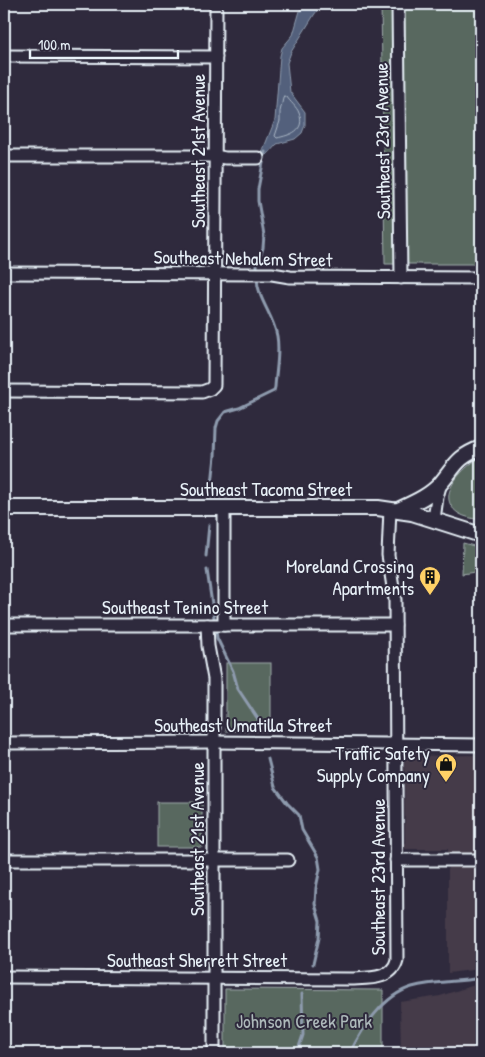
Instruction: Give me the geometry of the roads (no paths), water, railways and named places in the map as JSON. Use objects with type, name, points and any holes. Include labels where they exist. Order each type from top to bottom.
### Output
[{"type":"main road","points":[[394,510],[419,500],[441,484],[455,463],[465,455],[481,448]]},
{"type":"main road","name":"Southeast Tacoma Street","points":[[4,508],[365,507],[394,510],[434,520]]},
{"type":"main road","points":[[434,520],[481,535]]},
{"type":"street","name":"Southeast 21st Avenue","points":[[4,391],[202,392],[212,387],[215,376],[214,156],[216,4]]},
{"type":"street","name":"Southeast 23rd Avenue","points":[[398,4],[401,278]]},
{"type":"street","points":[[4,56],[216,57]]},
{"type":"street","points":[[4,156],[214,156],[258,158]]},
{"type":"street","name":"Southeast Nehalem Street","points":[[4,273],[272,274],[290,277],[481,278]]},
{"type":"street","points":[[434,520],[436,497],[441,484]]},
{"type":"street","name":"Southeast 21st Avenue","points":[[214,1053],[214,679],[207,641],[216,625],[224,508]]},
{"type":"street","name":"Southeast 23rd Avenue","points":[[389,973],[394,968],[397,960],[395,600],[388,554],[394,510]]},
{"type":"street","name":"Southeast Tenino Street","points":[[4,625],[395,626]]},
{"type":"street","name":"Southeast Umatilla Street","points":[[4,742],[481,745]]},
{"type":"street","points":[[4,860],[288,860]]},
{"type":"street","points":[[396,860],[481,860]]},
{"type":"street","name":"Southeast Sherrett Street","points":[[4,977],[322,978],[375,977],[389,973]]},
{"type":"water","points":[[302,4],[322,4],[291,52],[287,63],[290,92],[305,112],[305,125],[302,133],[295,139],[277,144],[267,155],[261,155],[275,120],[282,48],[293,35]]},
{"type":"waterway","points":[[257,270],[263,248],[264,235],[258,201],[258,189],[265,152]]},
{"type":"waterway","points":[[211,494],[218,421],[225,412],[239,408],[274,391],[275,387],[278,342],[275,328],[262,300],[257,277]]},
{"type":"waterway","points":[[206,556],[209,525]]},
{"type":"waterway","points":[[207,570],[217,638],[233,671],[238,689],[264,728]]},
{"type":"waterway","points":[[268,759],[275,787],[299,815],[302,830],[318,857],[320,869],[315,904],[320,921],[319,938],[313,964]]},
{"type":"waterway","points":[[350,1053],[361,1033],[375,1014],[392,997],[402,991],[429,984],[481,978]]},
{"type":"waterway","points":[[297,1053],[303,1035],[302,994]]},
{"type":"place","name":"Moreland Crossing Apartments","points":[[430,596]]},
{"type":"place","name":"Traffic Safety Supply Company","points":[[446,783]]},
{"type":"park label","name":"Johnson Creek Park","points":[[304,1021]]}]
